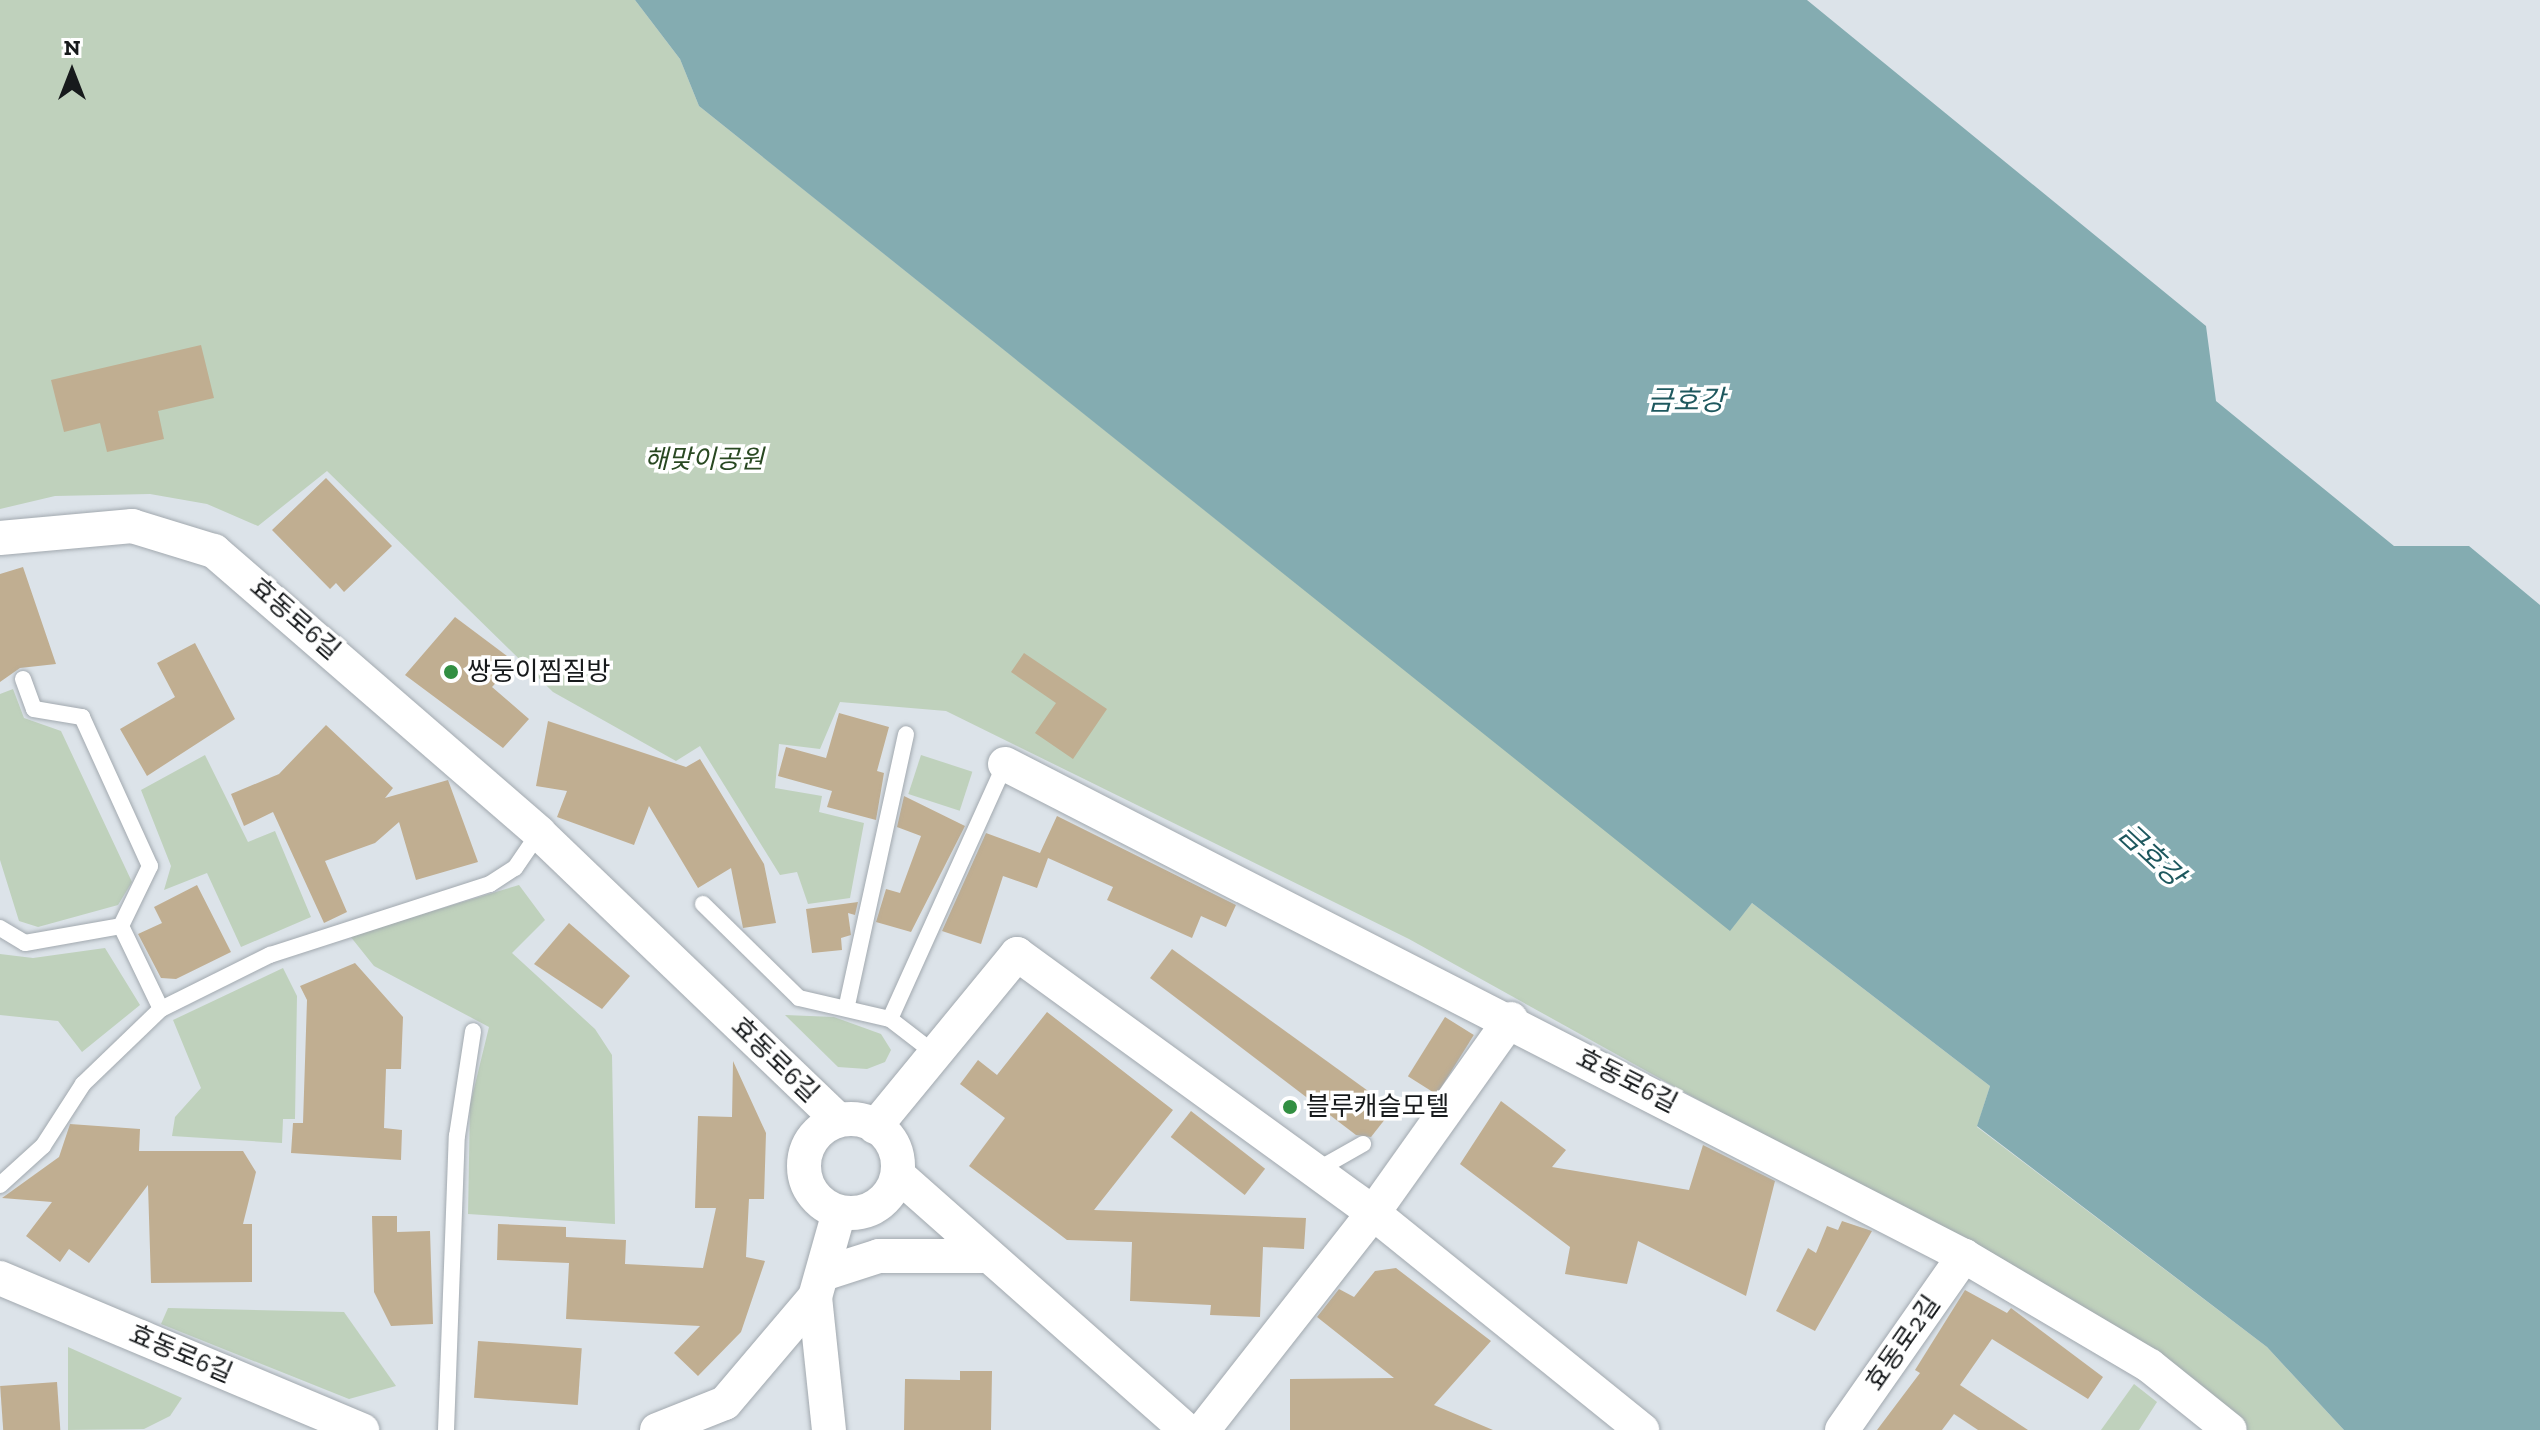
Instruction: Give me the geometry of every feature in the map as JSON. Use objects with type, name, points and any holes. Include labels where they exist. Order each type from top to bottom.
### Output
[{"type":"street","name":"효동로6길","points":[[0,538],[132,526],[214,551],[539,833],[838,1120]]},
{"type":"street","name":"효동로6길","points":[[1005,764],[1511,1019],[1964,1256],[2150,1366],[2230,1430]]},
{"type":"street","points":[[875,1127],[938,1056],[1017,954],[1317,1170],[1642,1430]]},
{"type":"street","points":[[1203,1430],[1373,1213],[1511,1019]]},
{"type":"street","points":[[898,1175],[883,1202],[839,1212],[814,1195],[804,1167],[813,1138],[838,1120],[875,1127],[893,1144],[898,1175],[982,1256],[1186,1430]]},
{"type":"street","points":[[829,1430],[820,1285],[839,1212]]},
{"type":"street","points":[[657,1430],[725,1403],[820,1285],[879,1256],[982,1256]]},
{"type":"street","name":"효동로2길","points":[[1842,1430],[1964,1256]]},
{"type":"street","name":"효동로6길","points":[[0,1278],[362,1430]]},
{"type":"lane","points":[[23,679],[34,709],[82,717],[150,866],[121,926]]},
{"type":"lane","points":[[847,1005],[906,734]]},
{"type":"lane","points":[[890,1019],[1005,764]]},
{"type":"lane","points":[[0,1185],[43,1146],[83,1084],[161,1009],[270,955],[490,884],[515,868],[539,833]]},
{"type":"lane","points":[[703,904],[799,998],[847,1005],[890,1019],[938,1056]]},
{"type":"lane","points":[[121,926],[161,1009]]},
{"type":"lane","points":[[0,928],[25,943],[121,926]]},
{"type":"lane","points":[[446,1430],[457,1136],[473,1031]]},
{"type":"lane","points":[[1317,1170],[1363,1144]]},
{"type":"green space","name":"해맞이공원","points":[[0,0],[635,0],[680,59],[699,106],[1730,930],[1752,903],[1990,1086],[1977,1127],[2267,1347],[2344,1430],[2246,1430],[1848,1183],[1409,939],[946,711],[840,702],[820,749],[779,744],[775,788],[822,796],[819,812],[864,823],[850,898],[808,904],[797,872],[780,875],[700,746],[676,761],[553,692],[327,471],[258,526],[207,504],[150,494],[55,496],[0,509]]},
{"type":"green space","points":[[13,689],[24,718],[61,731],[132,882],[118,905],[38,927],[19,921],[0,860],[0,694]]},
{"type":"green space","points":[[205,755],[248,842],[275,831],[311,917],[241,947],[207,873],[164,890],[171,866],[141,790]]},
{"type":"green space","points":[[921,755],[972,772],[960,811],[908,794]]},
{"type":"green space","points":[[519,885],[545,920],[512,953],[595,1029],[612,1055],[615,1224],[468,1214],[470,1105],[489,1027],[374,966],[350,936]]},
{"type":"green space","points":[[105,948],[140,1005],[82,1052],[58,1021],[0,1015],[0,954],[33,958]]},
{"type":"green space","points":[[283,968],[297,996],[295,1119],[283,1119],[282,1143],[172,1136],[175,1117],[201,1088],[173,1020]]},
{"type":"green space","points":[[785,1015],[834,1017],[881,1034],[891,1050],[885,1062],[867,1069],[838,1067]]},
{"type":"green space","points":[[168,1308],[344,1312],[396,1386],[349,1399],[161,1324]]},
{"type":"green space","points":[[68,1347],[182,1398],[170,1416],[144,1429],[68,1430]]},
{"type":"green space","points":[[2134,1384],[2157,1402],[2139,1430],[2101,1430]]},
{"type":"water","name":"금호강","points":[[635,0],[1807,0],[2206,326],[2216,401],[2394,546],[2469,546],[2540,605],[2540,1430],[2344,1430],[2267,1347],[1977,1126],[1990,1086],[1752,903],[1730,931],[699,106],[680,59]]},
{"type":"building","points":[[201,345],[214,398],[158,411],[164,439],[107,452],[100,423],[64,432],[51,380]]},
{"type":"building","points":[[326,478],[392,546],[344,592],[336,583],[330,589],[272,530]]},
{"type":"building","points":[[23,567],[56,664],[20,668],[0,682],[0,574]]},
{"type":"building","points":[[455,617],[515,662],[492,687],[529,719],[503,748],[405,675]]},
{"type":"building","points":[[195,643],[235,719],[147,776],[120,729],[175,697],[157,663]]},
{"type":"building","points":[[1024,653],[1107,709],[1073,759],[1035,733],[1056,703],[1011,672]]},
{"type":"building","points":[[839,713],[889,727],[877,771],[884,773],[876,820],[827,807],[832,791],[778,776],[786,747],[826,758]]},
{"type":"building","points":[[548,721],[686,767],[700,759],[764,864],[776,923],[743,928],[731,868],[698,888],[649,806],[634,845],[557,817],[567,791],[536,786]]},
{"type":"building","points":[[326,725],[393,788],[385,798],[448,780],[478,862],[416,880],[399,822],[375,843],[325,861],[347,912],[324,923],[273,812],[244,826],[231,794],[279,774]]},
{"type":"building","points":[[904,796],[965,826],[911,932],[876,922],[886,889],[900,893],[921,836],[897,827]]},
{"type":"building","points":[[1057,816],[1236,905],[1226,927],[1201,916],[1192,938],[1107,900],[1113,887],[1048,858],[1037,888],[1003,876],[981,944],[942,931],[986,833],[1040,853]]},
{"type":"building","points":[[197,885],[231,952],[176,979],[161,978],[138,934],[162,923],[154,907]]},
{"type":"building","points":[[858,902],[855,915],[848,913],[851,935],[841,938],[842,950],[812,953],[806,909]]},
{"type":"building","points":[[569,923],[630,976],[602,1009],[534,964]]},
{"type":"building","points":[[1172,949],[1393,1109],[1371,1137],[1356,1135],[1150,978]]},
{"type":"building","points":[[355,963],[403,1017],[401,1069],[386,1069],[384,1128],[402,1130],[401,1160],[291,1153],[293,1123],[303,1123],[307,1000],[300,986]]},
{"type":"building","points":[[1047,1012],[1173,1110],[1094,1210],[1306,1218],[1304,1249],[1263,1247],[1260,1317],[1210,1315],[1211,1305],[1130,1301],[1132,1242],[1067,1240],[969,1166],[1005,1118],[960,1084],[978,1060],[997,1075]]},
{"type":"building","points":[[1445,1017],[1474,1035],[1437,1094],[1408,1076]]},
{"type":"building","points":[[733,1061],[766,1133],[764,1199],[749,1199],[746,1257],[765,1261],[741,1332],[698,1376],[674,1353],[700,1326],[566,1319],[569,1263],[497,1260],[498,1224],[566,1227],[566,1237],[626,1240],[625,1264],[703,1268],[716,1208],[695,1208],[698,1116],[732,1117]]},
{"type":"building","points":[[1501,1101],[1566,1150],[1552,1167],[1689,1190],[1703,1145],[1775,1181],[1746,1296],[1638,1241],[1627,1284],[1565,1274],[1570,1247],[1460,1164]]},
{"type":"building","points":[[1191,1111],[1265,1169],[1245,1195],[1171,1137]]},
{"type":"building","points":[[70,1124],[140,1129],[139,1151],[243,1151],[256,1172],[243,1224],[252,1224],[252,1282],[151,1283],[148,1185],[89,1263],[69,1249],[60,1262],[26,1236],[52,1202],[2,1198],[59,1157]]},
{"type":"building","points":[[372,1216],[397,1216],[397,1232],[430,1231],[433,1324],[391,1326],[374,1292]]},
{"type":"building","points":[[1842,1221],[1872,1231],[1815,1331],[1776,1311],[1808,1248],[1816,1253],[1827,1226],[1838,1230]]},
{"type":"building","points":[[1396,1268],[1491,1341],[1434,1405],[1493,1430],[1290,1430],[1290,1379],[1394,1378],[1317,1317],[1339,1289],[1354,1297],[1375,1271]]},
{"type":"building","points":[[1965,1290],[2007,1313],[2011,1308],[2103,1377],[2088,1399],[1992,1339],[1960,1385],[2028,1430],[1978,1430],[1954,1414],[1942,1430],[1877,1430],[1920,1373],[1915,1370]]},
{"type":"building","points":[[478,1341],[582,1348],[578,1405],[474,1398]]},
{"type":"building","points":[[960,1371],[992,1371],[991,1430],[904,1430],[905,1379],[960,1380]]},
{"type":"building","points":[[57,1382],[60,1430],[3,1430],[0,1386]]},
{"type":"place","name":"쌍둥이찜질방","points":[[451,672]]},
{"type":"place","name":"블루캐슬모텔","points":[[1290,1107]]}]
